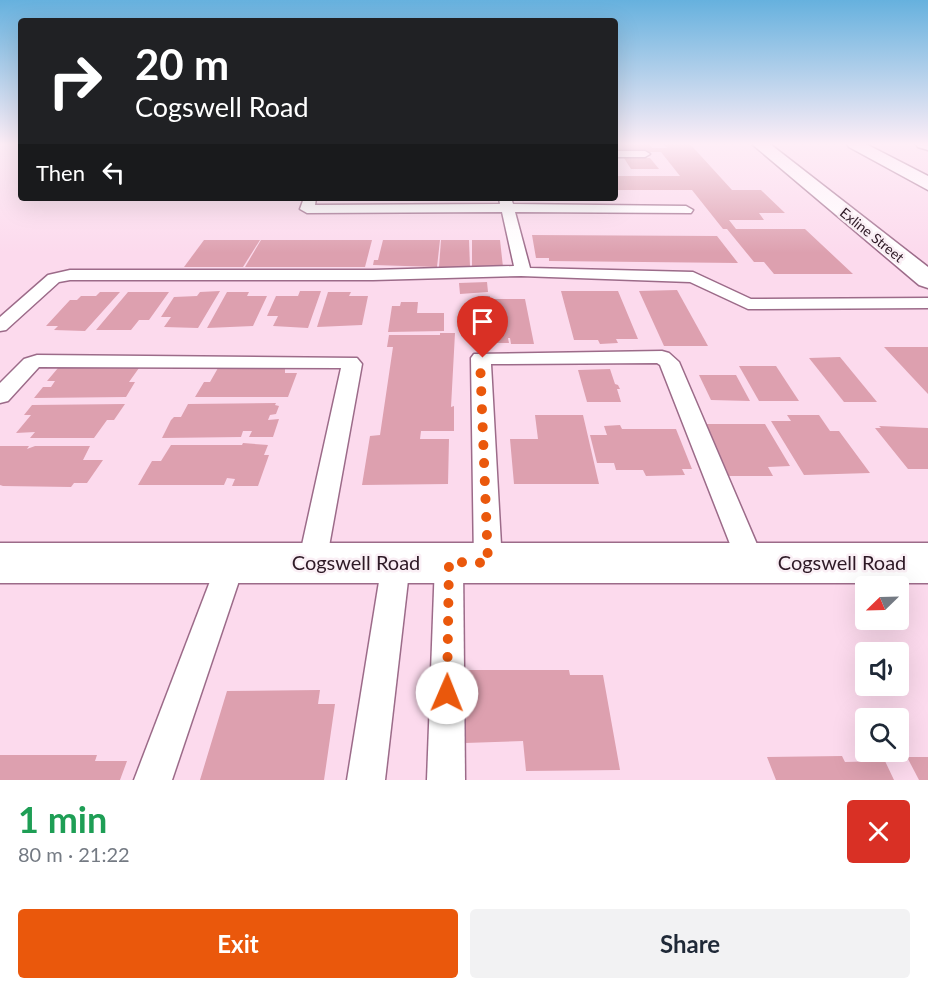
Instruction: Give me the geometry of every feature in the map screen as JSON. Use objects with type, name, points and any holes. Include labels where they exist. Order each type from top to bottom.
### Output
[{"type":"main road","name":"Exline Street","points":[[805,180],[928,280]]},
{"type":"main road","name":"Cogswell Road","points":[[0,562],[928,563]]},
{"type":"lane","points":[[309,201],[307,209],[506,203],[686,210]]},
{"type":"lane","points":[[506,203],[523,271]]},
{"type":"lane","points":[[0,326],[54,278],[70,275],[373,275],[523,271],[528,273],[693,277],[748,304],[928,303]]},
{"type":"lane","points":[[446,780],[468,563],[480,359],[662,357],[669,362],[751,563]]},
{"type":"lane","points":[[0,396],[31,363],[37,361],[350,361],[352,364],[312,563]]},
{"type":"lane","points":[[153,780],[231,563]]},
{"type":"lane","points":[[366,780],[396,563]]},
{"type":"building","points":[[618,180],[723,180],[732,190],[761,190],[785,213],[759,213],[764,220],[729,220],[736,229],[805,229],[853,274],[774,274],[764,262],[754,262],[727,229],[723,229],[692,190],[618,190]]},
{"type":"building","points":[[532,235],[717,236],[738,263],[549,261],[549,258],[536,258]]},
{"type":"building","points":[[204,240],[260,240],[243,267],[184,267]]},
{"type":"building","points":[[261,240],[372,240],[365,267],[245,267]]},
{"type":"building","points":[[383,240],[440,240],[437,267],[373,265],[374,260],[378,260]]},
{"type":"building","points":[[441,240],[469,240],[470,267],[439,267]]},
{"type":"building","points":[[472,240],[500,240],[503,267],[472,267]]},
{"type":"building","points":[[487,282],[488,292],[460,294],[459,283]]},
{"type":"building","points":[[677,290],[708,346],[664,346],[639,291]]},
{"type":"building","points":[[220,291],[198,328],[164,327],[171,317],[161,317],[174,297],[197,296],[200,292]]},
{"type":"building","points":[[300,291],[321,291],[308,328],[273,326],[278,316],[267,316],[276,296],[298,296]]},
{"type":"building","points":[[561,291],[618,291],[638,339],[616,339],[618,343],[600,344],[598,340],[574,340]]},
{"type":"building","points":[[100,292],[120,292],[85,331],[54,330],[58,326],[46,326],[70,300],[77,300],[81,296],[96,296]]},
{"type":"building","points":[[128,292],[169,292],[149,320],[139,320],[131,330],[96,330]]},
{"type":"building","points":[[227,292],[249,292],[247,296],[267,296],[253,326],[207,328]]},
{"type":"building","points":[[328,292],[351,292],[349,296],[368,296],[362,325],[317,327]]},
{"type":"building","points":[[478,296],[490,296],[490,299],[525,299],[534,344],[511,344],[510,338],[508,338],[509,343],[477,343],[475,299],[478,299]]},
{"type":"building","points":[[401,302],[418,302],[417,313],[444,313],[444,331],[388,332],[392,306],[400,306]]},
{"type":"building","points":[[440,333],[455,333],[451,407],[454,406],[454,431],[421,431],[420,439],[449,439],[448,484],[362,485],[370,436],[380,435],[393,347],[387,347],[389,335],[440,335]]},
{"type":"building","points":[[884,347],[928,347],[928,394]]},
{"type":"building","points":[[840,357],[877,402],[844,402],[809,358]]},
{"type":"building","points":[[739,366],[776,366],[799,401],[759,401]]},
{"type":"building","points":[[285,367],[285,373],[297,373],[288,397],[195,397],[204,382],[210,382],[218,368]]},
{"type":"building","points":[[58,368],[139,368],[129,382],[135,382],[126,397],[34,398],[43,387],[51,387],[55,381],[47,381]]},
{"type":"building","points":[[610,369],[615,384],[620,389],[617,389],[621,402],[587,402],[578,370]]},
{"type":"building","points":[[699,375],[736,375],[750,401],[711,400]]},
{"type":"building","points":[[276,403],[275,405],[279,406],[276,414],[270,415],[268,420],[279,419],[273,437],[249,437],[252,431],[243,431],[241,437],[162,438],[171,420],[174,417],[181,417],[188,404]]},
{"type":"building","points":[[125,404],[114,420],[107,420],[94,438],[30,438],[35,432],[16,433],[31,415],[24,415],[32,405]]},
{"type":"building","points":[[535,415],[583,415],[599,484],[514,484],[510,439],[538,439]]},
{"type":"building","points":[[787,415],[819,415],[830,431],[839,431],[870,473],[804,475],[771,421],[791,421]]},
{"type":"building","points":[[704,424],[765,424],[790,466],[768,467],[773,476],[728,476]]},
{"type":"building","points":[[620,425],[622,429],[676,429],[692,469],[682,469],[685,475],[646,476],[643,470],[616,470],[614,463],[597,463],[590,435],[607,435],[604,426]]},
{"type":"building","points":[[879,426],[928,428],[928,469],[908,469],[875,428],[881,428]]},
{"type":"building","points":[[243,443],[268,445],[264,455],[269,455],[258,486],[232,486],[235,479],[227,478],[224,485],[138,485],[152,461],[161,461],[171,445],[242,445]]},
{"type":"building","points":[[0,446],[29,446],[27,449],[35,446],[90,446],[83,460],[103,460],[87,483],[74,483],[71,487],[3,486],[0,485]]},
{"type":"building","points":[[464,670],[569,670],[570,675],[603,675],[620,770],[526,771],[523,741],[465,743]]},
{"type":"building","points":[[320,690],[318,704],[335,704],[324,780],[200,780],[227,691]]},
{"type":"building","points":[[0,755],[97,755],[95,761],[127,761],[120,780],[0,780]]},
{"type":"building","points":[[842,756],[845,762],[885,762],[894,780],[776,780],[767,757]]},
{"type":"building","points":[[909,757],[928,757],[928,780],[919,780]]},
{"type":"route","points":[[447,693],[449,562],[488,563],[480,359],[483,358]]}]
